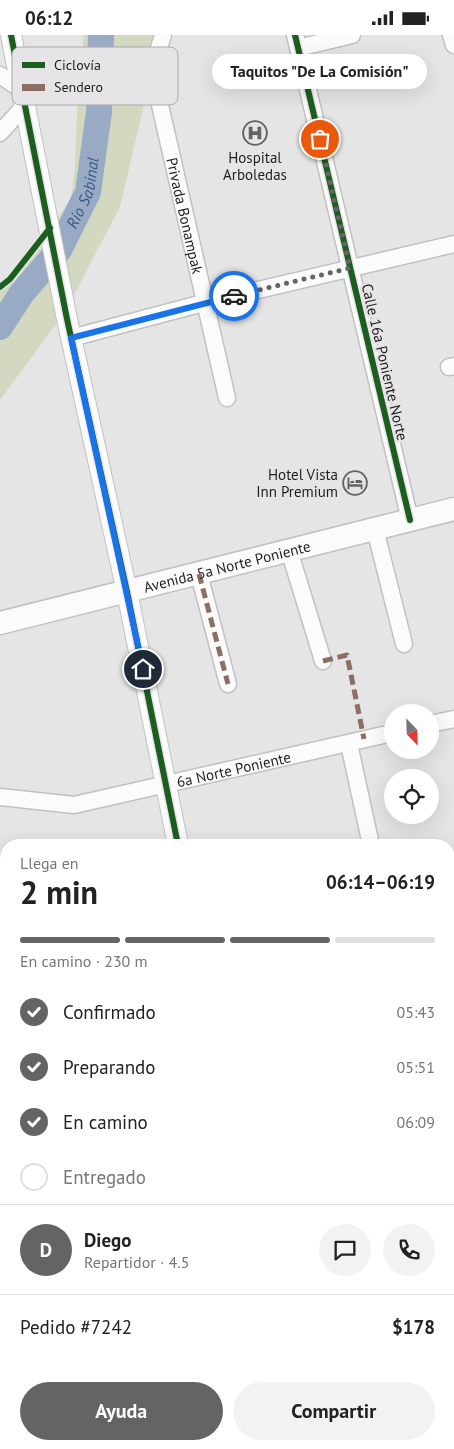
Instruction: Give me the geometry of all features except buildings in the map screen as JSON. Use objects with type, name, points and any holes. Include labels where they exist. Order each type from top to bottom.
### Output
[{"type":"main road","name":"Avenida 5a Norte Poniente","points":[[0,623],[454,509]]},
{"type":"street","name":"Privada Bonampak","points":[[159,47],[163,35]]},
{"type":"street","points":[[296,41],[352,35]]},
{"type":"street","points":[[451,35],[454,45]]},
{"type":"street","name":"Calle 16a Poniente Norte","points":[[296,41],[410,520]]},
{"type":"street","points":[[0,75],[12,86]]},
{"type":"street","points":[[0,133],[20,105]]},
{"type":"street","points":[[26,105],[64,305],[127,592],[177,839]]},
{"type":"street","name":"Privada Bonampak","points":[[160,105],[227,398]]},
{"type":"street","points":[[71,338],[206,302],[454,244]]},
{"type":"street","points":[[375,529],[404,644]]},
{"type":"street","points":[[290,550],[323,661]]},
{"type":"street","points":[[199,574],[228,684]]},
{"type":"street","points":[[439,722],[454,719]]},
{"type":"street","name":"6a Norte Poniente","points":[[0,797],[74,805],[166,786],[384,735]]},
{"type":"street","points":[[349,744],[370,839]]},
{"type":"green space","points":[[84,35],[163,35],[159,47],[82,47]]},
{"type":"green space","points":[[78,105],[144,105],[120,207],[65,312],[0,400],[0,287],[10,279],[71,200],[75,165]]},
{"type":"waterway","name":"Río Sabinal","points":[[101,35],[101,47]]},
{"type":"waterway","name":"Río Sabinal","points":[[0,327],[22,293],[59,250],[88,192],[99,105]]},
{"type":"marked path","points":[[199,574],[228,684]]},
{"type":"marked path","points":[[323,661],[347,655],[364,739]]},
{"type":"cycle path","points":[[11,35],[13,47]]},
{"type":"cycle path","points":[[295,35],[410,520]]},
{"type":"cycle path","points":[[25,105],[67,319],[127,592],[177,839]]},
{"type":"cycle path","points":[[0,287],[10,279],[50,228]]},
{"type":"way so far","points":[[234,296],[350,268],[320,139]]},
{"type":"place","name":"Hospital Arboledas","points":[[255,133]]},
{"type":"place","name":"Taquitos \"De La Comisión\"","points":[[320,139]]},
{"type":"place","name":"Hotel Vista Inn Premium","points":[[355,483]]},
{"type":"route","points":[[143,669],[71,338],[234,296]]}]
